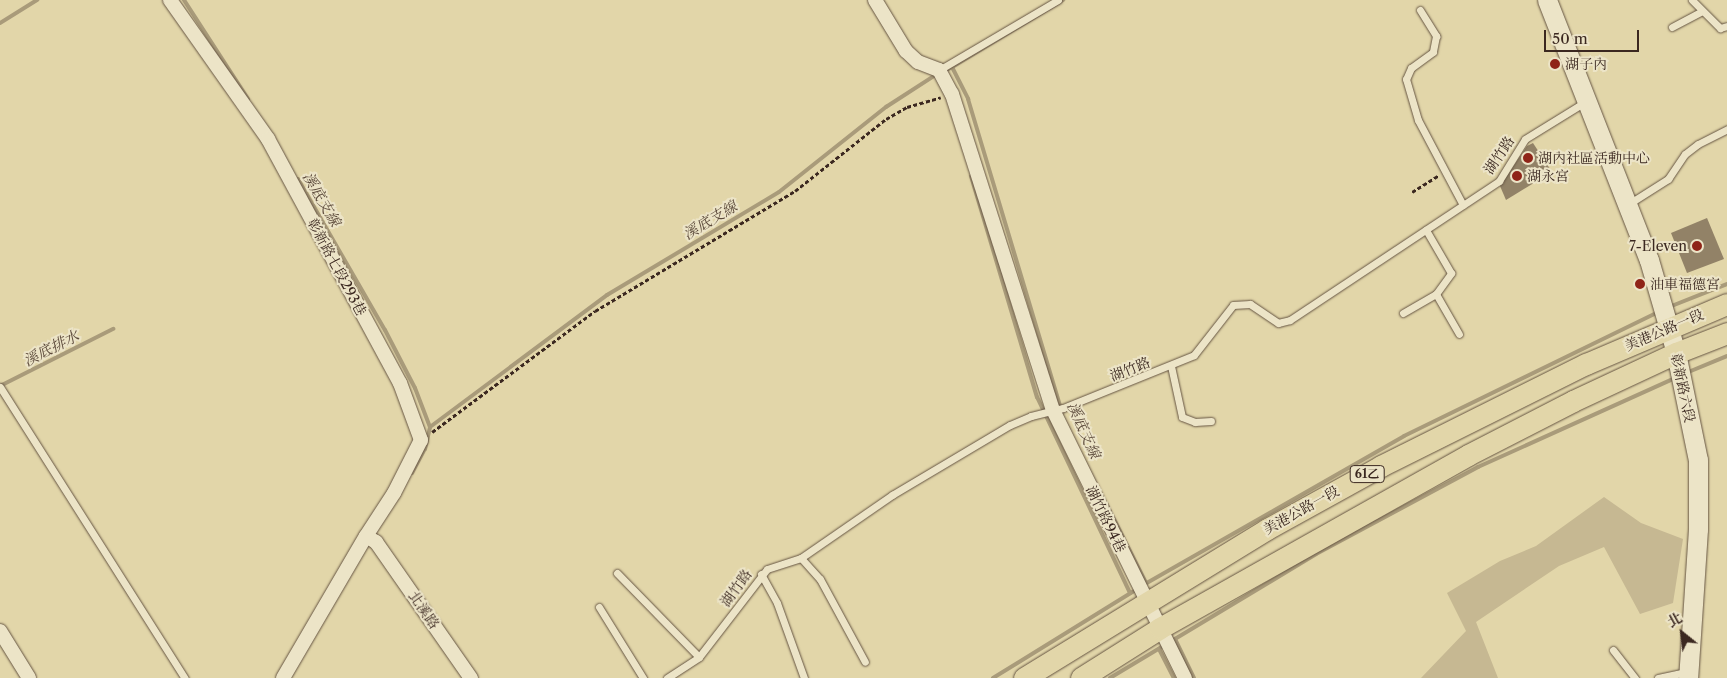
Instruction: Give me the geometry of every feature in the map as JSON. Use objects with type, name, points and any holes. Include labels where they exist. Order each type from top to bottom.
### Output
[{"type":"main road","name":"美港公路一段","points":[[1024,678],[1145,601],[1381,466],[1669,326],[1727,304]]},
{"type":"main road","name":"美港公路一段","points":[[1081,678],[1160,628],[1468,455],[1676,352],[1727,332]]},
{"type":"street","name":"彰新路七段293巷","points":[[170,0],[268,139],[400,383],[421,440]]},
{"type":"street","points":[[875,0],[906,50],[918,62],[939,70]]},
{"type":"street","name":"彰新路六段","points":[[1547,0],[1649,260],[1676,352],[1698,460],[1698,529],[1687,675]]},
{"type":"street","name":"湖竹路94巷","points":[[939,70],[952,94],[1053,410],[1145,601],[1185,678]]},
{"type":"street","points":[[283,678],[371,539],[421,440]]},
{"type":"street","name":"北溪路","points":[[371,539],[471,678]]},
{"type":"street","points":[[0,631],[30,678]]},
{"type":"lane","points":[[939,70],[1058,0]]},
{"type":"lane","points":[[1692,0],[1720,28],[1727,26]]},
{"type":"lane","points":[[1420,10],[1436,36],[1433,52],[1410,68],[1406,79],[1418,120],[1463,205]]},
{"type":"lane","points":[[1672,27],[1702,11]]},
{"type":"lane","name":"湖竹路","points":[[666,678],[699,657],[761,574],[778,563],[801,558],[892,495],[1010,425],[1194,356],[1233,305],[1250,304],[1278,323],[1290,320],[1499,182],[1525,138],[1587,100]]},
{"type":"lane","points":[[1627,205],[1668,179],[1685,154],[1698,144],[1727,129]]},
{"type":"lane","points":[[1403,313],[1436,294],[1450,273],[1426,230]]},
{"type":"lane","points":[[1436,294],[1458,334]]},
{"type":"lane","points":[[1171,366],[1182,417],[1195,422],[1211,421]]},
{"type":"lane","points":[[1,389],[185,678]]},
{"type":"lane","points":[[801,558],[820,578],[865,662]]},
{"type":"lane","points":[[618,573],[699,657]]},
{"type":"lane","points":[[761,574],[777,603],[804,678]]},
{"type":"lane","points":[[600,607],[644,678]]},
{"type":"lane","points":[[1613,650],[1635,678]]},
{"type":"lane","points":[[1658,678],[1687,675]]},
{"type":"path","points":[[421,440],[595,311],[794,191],[886,119],[907,107],[952,94]]},
{"type":"path","points":[[1412,192],[1445,171]]},
{"type":"shaded area","points":[[1604,497],[1641,523],[1683,539],[1673,603],[1640,614],[1604,547],[1559,566],[1476,622],[1498,678],[1421,678],[1466,631],[1447,593],[1500,561],[1536,546]]},
{"type":"building","points":[[1533,143],[1552,172],[1506,200],[1500,186],[1527,146]]},
{"type":"building","name":"7-Eleven","points":[[1707,218],[1724,259],[1687,273],[1671,233]]},
{"type":"waterway","name":"溪底支線","points":[[0,23],[37,0]]},
{"type":"waterway","name":"溪底支線","points":[[184,0],[248,99]]},
{"type":"waterway","points":[[952,67],[1063,0]]},
{"type":"waterway","name":"溪底支線","points":[[944,71],[952,67],[968,99],[1061,409]]},
{"type":"waterway","name":"溪底支線","points":[[298,179],[385,330],[415,388],[430,427],[607,295],[779,192],[886,107],[937,74]]},
{"type":"waterway","points":[[971,176],[1037,397],[1130,593]]},
{"type":"waterway","points":[[1669,307],[1727,284]]},
{"type":"waterway","points":[[1145,584],[1404,436],[1658,312]]},
{"type":"waterway","name":"溪底排水","points":[[0,386],[113,329]]},
{"type":"waterway","points":[[1686,373],[1727,356]]},
{"type":"waterway","points":[[1110,678],[1316,554],[1478,467],[1675,378]]},
{"type":"waterway","points":[[412,473],[425,449],[430,427]]},
{"type":"waterway","name":"溪底支線","points":[[1106,503],[1146,583]]},
{"type":"waterway","points":[[993,678],[1137,589]]},
{"type":"waterway","name":"溪底支線","points":[[1175,639],[1194,678]]},
{"type":"waterway","points":[[1159,649],[1174,678]]},
{"type":"place","name":"湖子內","points":[[1555,64]]},
{"type":"place","name":"湖內社區活動中心","points":[[1528,158]]},
{"type":"place","name":"湖永宮","points":[[1517,176]]},
{"type":"place","name":"7-Eleven","points":[[1697,246]]},
{"type":"place","name":"油車福德宮","points":[[1640,284]]}]
